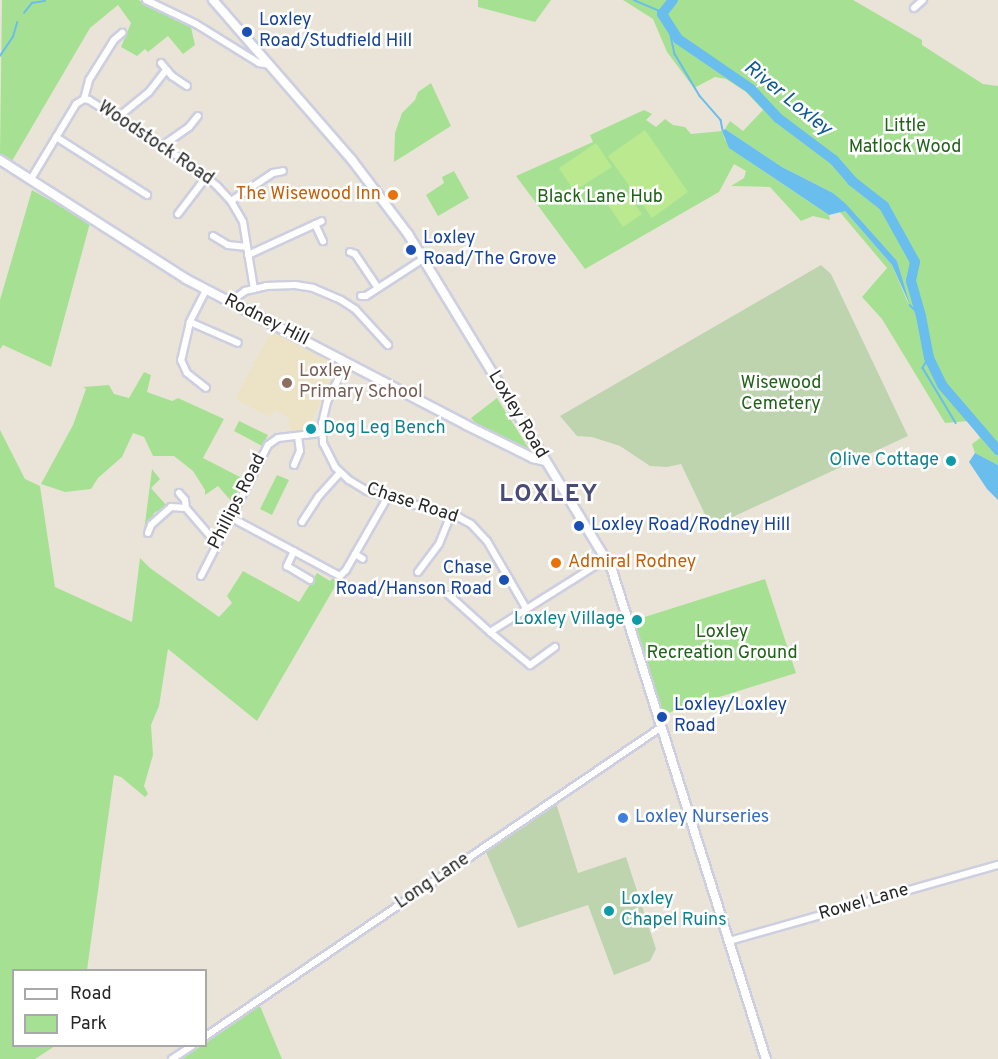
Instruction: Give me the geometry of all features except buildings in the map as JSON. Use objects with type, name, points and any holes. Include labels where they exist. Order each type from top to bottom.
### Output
[{"type":"main road","name":"Loxley Road","points":[[213,0],[352,160],[408,234],[606,560],[616,582],[660,728],[766,1059]]},
{"type":"street","points":[[146,0],[196,24],[259,63],[269,65]]},
{"type":"street","points":[[914,8],[923,0]]},
{"type":"street","points":[[84,99],[89,80],[120,38]]},
{"type":"street","points":[[161,63],[165,70],[187,86]]},
{"type":"street","points":[[117,118],[149,92],[165,70]]},
{"type":"street","name":"Woodstock Road","points":[[31,179],[76,104],[84,99],[207,176],[231,201],[243,222],[254,289]]},
{"type":"street","points":[[162,147],[189,127],[198,116]]},
{"type":"street","points":[[56,137],[147,195]]},
{"type":"street","name":"Rodney Hill","points":[[0,160],[206,290],[533,458],[544,461]]},
{"type":"street","points":[[231,201],[273,173],[283,171]]},
{"type":"street","points":[[178,214],[207,176]]},
{"type":"street","points":[[248,255],[319,222],[323,241]]},
{"type":"street","points":[[213,236],[228,245],[247,247]]},
{"type":"street","points":[[350,252],[355,254],[378,288]]},
{"type":"street","points":[[361,296],[378,288],[423,259]]},
{"type":"street","points":[[230,302],[241,293],[254,289],[296,285],[328,293],[361,314],[388,345]]},
{"type":"street","points":[[206,290],[190,322],[182,365],[187,374],[206,388]]},
{"type":"street","points":[[190,322],[238,343]]},
{"type":"street","name":"Chase Road","points":[[346,363],[327,402],[321,433],[329,459],[340,473],[358,486],[387,498],[465,520],[483,535],[526,608]]},
{"type":"street","name":"Phillips Road","points":[[201,576],[268,445],[275,439],[321,433]]},
{"type":"street","points":[[294,465],[300,451],[298,436]]},
{"type":"street","points":[[302,522],[319,496],[340,473]]},
{"type":"street","points":[[179,493],[185,500],[186,508],[217,544]]},
{"type":"street","points":[[230,517],[340,576],[346,570],[387,498]]},
{"type":"street","points":[[148,533],[151,525],[171,507],[186,508]]},
{"type":"street","points":[[418,572],[439,544],[451,515]]},
{"type":"street","points":[[294,551],[285,568],[310,580]]},
{"type":"street","points":[[355,554],[363,559]]},
{"type":"street","points":[[490,632],[606,560]]},
{"type":"street","points":[[449,596],[531,665],[555,647]]},
{"type":"street","name":"Long Lane","points":[[207,1035],[660,728]]},
{"type":"street","name":"Rowel Lane","points":[[729,941],[998,865]]},
{"type":"street","points":[[172,1059],[190,1047]]},
{"type":"shaded area","name":"Loxley Primary School","points":[[271,331],[338,366],[307,430],[291,432],[289,418],[275,410],[270,417],[235,399]]},
{"type":"green space","points":[[2,0],[138,0],[190,23],[195,45],[183,54],[168,36],[148,52],[145,49],[137,56],[121,47],[131,23],[118,5],[90,28],[12,161],[0,154]]},
{"type":"green space","points":[[478,0],[551,0],[535,22],[478,7]]},
{"type":"green space","name":"Little Matlock Wood","points":[[623,0],[853,0],[922,40],[922,45],[983,84],[998,86],[998,465],[975,453],[972,444],[980,438],[969,421],[945,423],[882,319],[862,297],[887,268],[839,211],[845,211],[892,265],[909,305],[897,261],[833,193],[782,167],[725,129],[730,121],[743,131],[763,110],[746,92],[726,79],[715,77],[694,88],[667,52],[653,19]]},
{"type":"green space","points":[[431,83],[451,126],[394,162],[395,133],[402,113],[415,100],[418,92]]},
{"type":"green space","name":"Black Lane Hub","points":[[644,110],[652,114],[646,120],[656,127],[665,119],[673,125],[685,127],[691,134],[722,131],[725,140],[750,162],[829,215],[830,220],[813,216],[801,221],[770,187],[731,186],[744,178],[746,171],[734,164],[719,192],[585,269],[516,176],[593,142],[590,135]]},
{"type":"green space","points":[[645,130],[688,192],[652,218],[608,156]]},
{"type":"green space","points":[[596,143],[612,167],[574,191],[559,168]]},
{"type":"green space","points":[[454,171],[469,198],[438,216],[426,195],[444,183],[442,177]]},
{"type":"green space","points":[[624,189],[642,214],[623,227],[606,202]]},
{"type":"green space","points":[[32,190],[90,223],[51,367],[3,345],[0,349],[0,300]]},
{"type":"green space","name":"Wisewood Cemetery","points":[[821,265],[831,274],[908,436],[711,527],[681,464],[667,467],[650,466],[620,446],[592,437],[577,436],[560,416]]},
{"type":"green space","points":[[144,372],[151,375],[147,392],[172,401],[178,398],[224,419],[203,458],[240,477],[238,482],[241,488],[233,503],[218,486],[205,495],[205,490],[193,471],[174,456],[153,456],[144,437],[133,433],[122,457],[98,478],[91,489],[65,492],[41,484],[73,425],[86,389],[83,387],[109,385],[114,394],[129,398]]},
{"type":"green space","points":[[497,398],[533,456],[480,428],[471,418]]},
{"type":"green space","points":[[239,421],[268,435],[262,446],[234,431]]},
{"type":"green space","points":[[0,430],[25,479],[40,486],[55,587],[132,622],[140,558],[150,568],[219,617],[232,603],[227,596],[243,571],[299,602],[317,573],[330,581],[334,577],[337,583],[257,721],[168,649],[159,706],[151,725],[153,755],[144,786],[148,794],[145,797],[121,777],[114,775],[87,969],[12,969],[12,1047],[53,1047],[35,1059],[0,1059]]},
{"type":"green space","points":[[152,469],[160,479],[151,488],[167,506],[160,514],[157,511],[153,514],[155,518],[144,531]]},
{"type":"green space","points":[[277,475],[289,480],[272,515],[260,509]]},
{"type":"green space","name":"Loxley Recreation Ground","points":[[765,579],[796,673],[662,715],[632,621]]},
{"type":"green space","points":[[556,803],[578,873],[626,857],[656,949],[650,961],[614,975],[588,905],[518,928],[486,852]]},
{"type":"green space","points":[[260,1006],[282,1059],[181,1059],[199,1047],[207,1047],[207,1042]]},
{"type":"water","points":[[725,129],[782,167],[833,193],[846,204],[897,261],[910,305],[892,265],[845,211],[829,215],[729,148],[722,131]]},
{"type":"water","points":[[975,453],[998,465],[998,500],[987,489],[969,462]]},
{"type":"waterway","points":[[634,0],[662,14]]},
{"type":"waterway","name":"River Loxley","points":[[673,0],[662,14],[678,39],[751,89],[778,118],[834,160],[852,181],[884,206],[915,262],[911,281],[929,358],[942,385],[998,450]]},
{"type":"waterway","points":[[24,13],[32,3],[45,1]]},
{"type":"waterway","points":[[0,56],[13,37],[17,23]]},
{"type":"waterway","points":[[670,31],[675,54],[700,96],[721,120],[723,130]]},
{"type":"waterway","name":"River Loxley","points":[[910,305],[921,316]]},
{"type":"waterway","points":[[929,358],[923,368],[956,423]]},
{"type":"place","name":"Loxley Road/Studfield Hill","points":[[247,32]]},
{"type":"place","name":"The Wisewood Inn","points":[[393,195]]},
{"type":"place","name":"Loxley Road/The Grove","points":[[411,250]]},
{"type":"place","name":"Loxley Primary School","points":[[287,383]]},
{"type":"place","name":"Dog Leg Bench","points":[[311,429]]},
{"type":"place","name":"Olive Cottage","points":[[951,461]]},
{"type":"place","name":"Loxley Road/Rodney Hill","points":[[579,526]]},
{"type":"place","name":"Admiral Rodney","points":[[556,563]]},
{"type":"place","name":"Chase Road/Hanson Road","points":[[504,580]]},
{"type":"place","name":"Loxley Village","points":[[637,620]]},
{"type":"place","name":"Loxley/Loxley Road","points":[[662,717]]},
{"type":"place","name":"Loxley Nurseries","points":[[623,818]]},
{"type":"place","name":"Loxley Chapel Ruins","points":[[609,911]]},
{"type":"district","name":"LOXLEY","points":[[549,496]]}]
